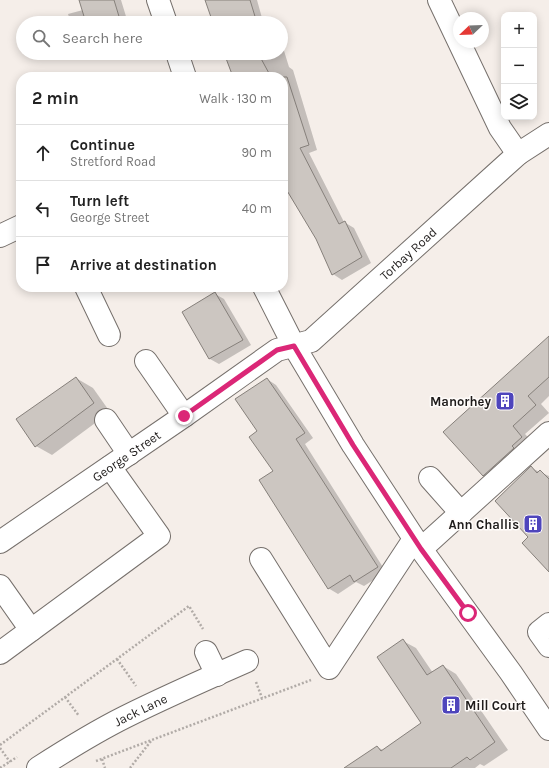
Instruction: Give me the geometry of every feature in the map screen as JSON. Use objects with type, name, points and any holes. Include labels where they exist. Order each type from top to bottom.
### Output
[{"type":"street","points":[[158,0],[164,16]]},
{"type":"street","points":[[439,0],[500,128],[518,154]]},
{"type":"street","points":[[179,60],[183,72]]},
{"type":"street","name":"Torbay Road","points":[[294,346],[311,341],[518,154],[549,134]]},
{"type":"street","points":[[0,236],[16,228]]},
{"type":"street","points":[[88,292],[109,335]]},
{"type":"street","points":[[267,292],[294,346],[353,445],[418,544],[511,673],[549,730]]},
{"type":"street","name":"George Street","points":[[0,542],[184,416],[277,350],[294,346]]},
{"type":"street","points":[[146,361],[184,416]]},
{"type":"street","points":[[106,420],[129,454]]},
{"type":"street","points":[[261,559],[329,668],[418,544],[461,513],[549,433]]},
{"type":"street","points":[[0,653],[159,536],[110,467]]},
{"type":"street","points":[[430,478],[461,513]]},
{"type":"street","points":[[0,586],[31,630]]},
{"type":"street","points":[[206,652],[217,675]]},
{"type":"street","name":"Jack Lane","points":[[38,768],[63,761],[125,717],[247,661]]},
{"type":"path","points":[[10,762],[0,746],[189,606],[211,642],[206,652]]},
{"type":"path","points":[[117,659],[139,690]]},
{"type":"path","points":[[90,763],[323,675],[329,668]]},
{"type":"path","points":[[65,697],[82,720]]},
{"type":"path","points":[[130,768],[151,740]]},
{"type":"building","points":[[79,0],[114,0],[119,16],[84,16]]},
{"type":"building","points":[[205,0],[250,0],[255,16],[211,16]]},
{"type":"building","points":[[227,60],[262,60],[268,72],[231,72]]},
{"type":"building","points":[[288,80],[309,145],[300,148],[339,224],[345,221],[362,257],[332,275],[316,239],[288,192]]},
{"type":"building","points":[[215,292],[243,340],[209,359],[182,312]]},
{"type":"building","name":"Manorhey","points":[[549,336],[549,377],[528,396],[536,405],[513,426],[522,437],[512,446],[514,448],[483,476],[443,432]]},
{"type":"building","points":[[76,377],[94,403],[35,447],[16,419]]},
{"type":"building","points":[[267,378],[305,433],[296,439],[378,567],[354,582],[350,575],[328,589],[259,480],[273,471],[249,437],[257,431],[235,399]]},
{"type":"building","name":"Ann Challis","points":[[531,466],[537,473],[540,470],[549,479],[549,572],[522,543],[528,537],[495,501]]},
{"type":"building","name":"Mill Court","points":[[403,639],[427,675],[443,665],[495,742],[470,760],[467,757],[451,768],[344,768],[377,746],[381,751],[421,723],[377,657]]},
{"type":"place","name":"Manorhey","points":[[505,401]]},
{"type":"place","name":"Ann Challis","points":[[533,524]]},
{"type":"place","name":"Mill Court","points":[[451,705]]},
{"type":"route","points":[[184,416],[277,350],[294,346],[353,445],[421,549],[468,613]]}]
